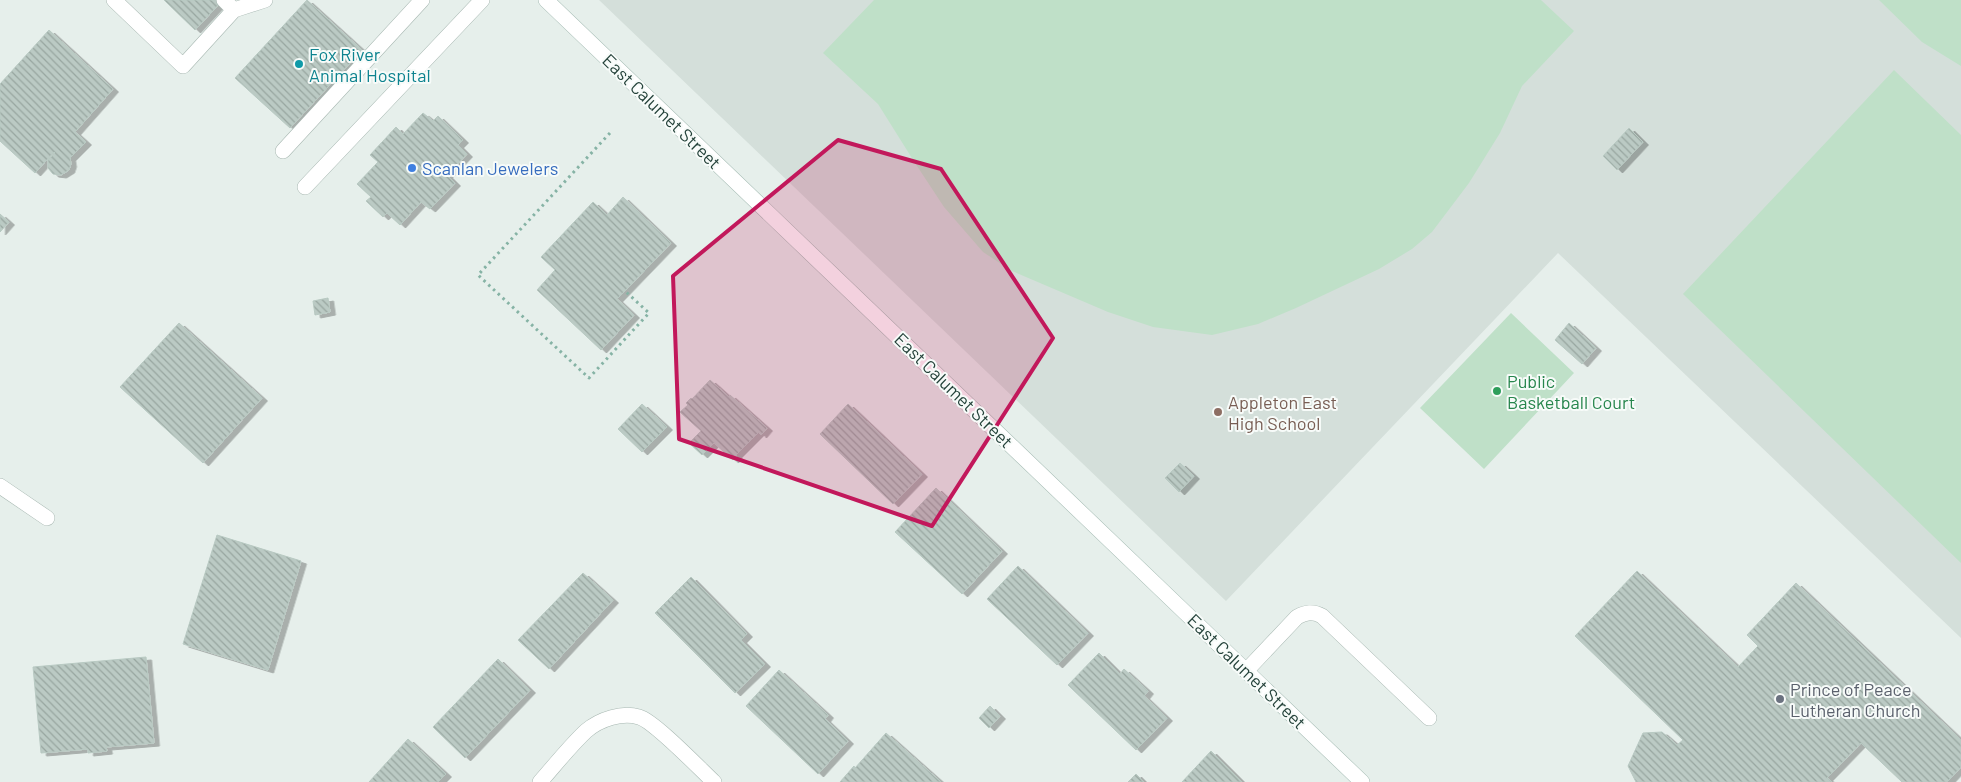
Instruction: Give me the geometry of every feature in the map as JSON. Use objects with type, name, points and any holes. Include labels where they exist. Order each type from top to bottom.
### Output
[{"type":"main road","points":[[114,0],[183,66],[229,5],[265,0]]},
{"type":"main road","points":[[283,151],[422,0]]},
{"type":"main road","points":[[305,187],[482,0]]},
{"type":"main road","name":"East Calumet Street","points":[[546,0],[1362,782]]},
{"type":"main road","points":[[0,486],[47,518]]},
{"type":"main road","points":[[1246,671],[1297,617],[1306,613],[1316,613],[1322,616],[1429,718]]},
{"type":"main road","points":[[540,782],[587,730],[621,714],[641,717],[661,732],[714,782]]},
{"type":"path","points":[[610,133],[478,275],[589,378],[649,313],[626,291]]},
{"type":"highlighted area","points":[[838,140],[941,169],[1053,338],[932,526],[679,439],[673,276]]},
{"type":"shaded area","name":"Appleton East High School","points":[[599,0],[1961,0],[1961,638],[1558,253],[1226,601]]},
{"type":"green space","points":[[874,0],[1541,0],[1574,31],[1522,86],[1500,133],[1469,183],[1432,232],[1412,249],[1379,269],[1296,308],[1258,324],[1212,335],[1153,327],[1108,312],[1012,271],[983,252],[944,207],[878,104],[823,53]]},
{"type":"green space","points":[[1879,0],[1961,0],[1961,66],[1922,42]]},
{"type":"green space","points":[[1894,70],[1961,135],[1961,563],[1683,294]]},
{"type":"green space","name":"Public Basketball Court","points":[[1511,313],[1574,373],[1484,469],[1420,408]]},
{"type":"building","points":[[164,0],[223,0],[195,30]]},
{"type":"building","name":"Fox River Animal Hospital","points":[[307,0],[362,50],[290,128],[235,78]]},
{"type":"building","points":[[49,30],[113,89],[75,132],[86,142],[70,158],[69,170],[61,175],[53,174],[48,168],[48,160],[54,152],[35,173],[0,141],[0,84]]},
{"type":"building","name":"Scanlan Jewelers","points":[[423,113],[433,121],[438,116],[463,140],[458,145],[467,154],[447,175],[455,183],[430,209],[421,202],[400,225],[387,213],[383,217],[366,201],[371,197],[357,184],[378,162],[370,155],[396,127],[403,134]]},
{"type":"building","points":[[1629,128],[1643,142],[1617,170],[1603,156]]},
{"type":"building","points":[[623,197],[671,243],[617,299],[634,315],[601,350],[537,290],[555,270],[541,257],[593,202],[607,215]]},
{"type":"building","points":[[0,214],[9,222],[0,232]]},
{"type":"building","points":[[328,298],[330,312],[315,315],[313,301]]},
{"type":"building","points":[[179,323],[262,398],[203,463],[120,387]]},
{"type":"building","points":[[1569,323],[1596,348],[1582,364],[1555,340]]},
{"type":"building","points":[[710,380],[767,428],[761,435],[759,432],[733,460],[714,443],[702,455],[689,443],[701,431],[680,412],[688,405],[686,403]]},
{"type":"building","points":[[642,404],[667,427],[642,452],[618,429]]},
{"type":"building","points":[[848,404],[922,474],[893,504],[820,434]]},
{"type":"building","points":[[1180,463],[1194,476],[1179,492],[1165,478]]},
{"type":"building","points":[[936,488],[1002,551],[962,594],[895,532]]},
{"type":"building","points":[[217,535],[301,561],[268,670],[183,644]]},
{"type":"building","points":[[1018,566],[1088,633],[1057,665],[987,599]]},
{"type":"building","name":"Prince of Peace Lutheran Church","points":[[1637,571],[1738,667],[1758,646],[1747,635],[1796,583],[1961,740],[1961,767],[1947,782],[1902,782],[1861,743],[1827,778],[1832,782],[1636,782],[1628,766],[1643,733],[1662,732],[1677,745],[1683,740],[1575,636]]},
{"type":"building","points":[[583,573],[613,600],[549,669],[518,640]]},
{"type":"building","points":[[691,577],[747,634],[741,640],[765,664],[735,693],[655,613]]},
{"type":"building","points":[[1099,653],[1120,674],[1124,669],[1148,691],[1144,696],[1167,718],[1136,750],[1068,685]]},
{"type":"building","points":[[146,657],[154,743],[106,747],[107,751],[88,753],[88,749],[41,753],[33,667]]},
{"type":"building","points":[[498,659],[530,690],[465,758],[433,727]]},
{"type":"building","points":[[779,670],[828,715],[825,719],[848,741],[818,774],[746,706]]},
{"type":"building","points":[[990,706],[1000,716],[989,728],[979,718]]},
{"type":"building","points":[[886,733],[941,782],[840,782]]},
{"type":"building","points":[[408,739],[446,774],[438,782],[369,782]]},
{"type":"building","points":[[1211,751],[1242,782],[1182,782]]},
{"type":"building","points":[[1136,774],[1144,782],[1128,782]]},
{"type":"place","name":"Fox River Animal Hospital","points":[[299,64]]},
{"type":"place","name":"Scanlan Jewelers","points":[[412,168]]},
{"type":"place","name":"Public Basketball Court","points":[[1497,391]]},
{"type":"place","name":"Appleton East High School","points":[[1218,412]]},
{"type":"place","name":"Prince of Peace Lutheran Church","points":[[1780,699]]}]
